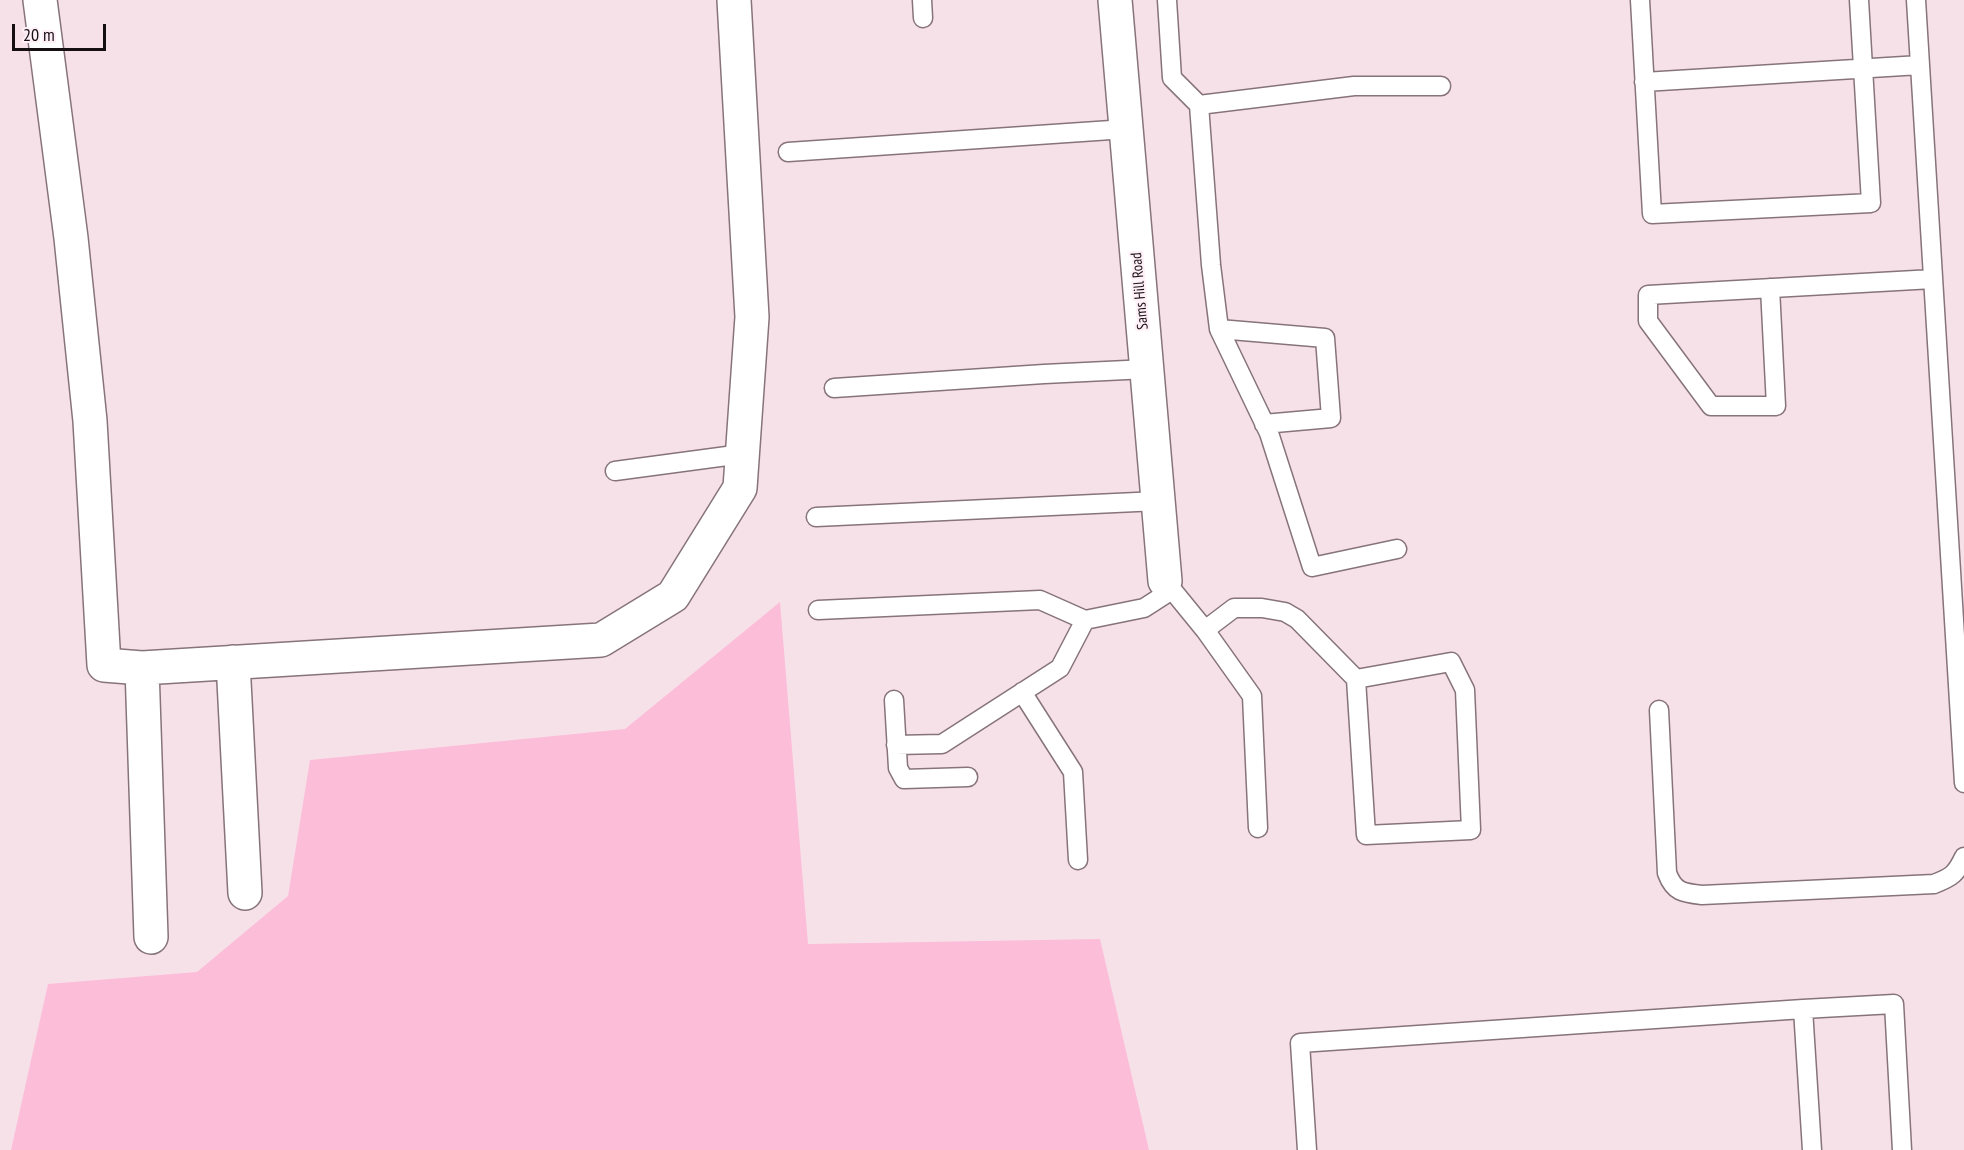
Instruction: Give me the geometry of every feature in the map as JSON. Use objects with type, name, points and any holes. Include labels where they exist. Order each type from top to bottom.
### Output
[{"type":"street","points":[[40,0],[71,238],[90,421],[104,665],[142,668],[601,640],[673,596],[740,488],[752,316],[734,0]]},
{"type":"street","name":"Sams Hill Road","points":[[1115,0],[1158,501],[1168,586]]},
{"type":"street","points":[[233,662],[245,893]]},
{"type":"street","points":[[142,668],[151,937]]},
{"type":"lane","points":[[922,0],[922,18]]},
{"type":"lane","points":[[1167,0],[1172,78],[1199,105],[1211,265],[1219,329],[1269,433],[1312,567],[1397,549]]},
{"type":"lane","points":[[1640,0],[1652,214],[1871,203],[1859,0]]},
{"type":"lane","points":[[1916,0],[1964,783]]},
{"type":"lane","points":[[1644,82],[1920,65]]},
{"type":"lane","points":[[1199,105],[1354,86],[1442,86]]},
{"type":"lane","points":[[788,152],[1126,129]]},
{"type":"lane","points":[[1770,288],[1776,406],[1711,406],[1648,321],[1648,295],[1770,288],[1933,279]]},
{"type":"lane","points":[[1219,329],[1325,338],[1331,418],[1264,424]]},
{"type":"lane","points":[[834,388],[1147,369]]},
{"type":"lane","points":[[615,471],[742,454]]},
{"type":"lane","points":[[816,517],[1158,501]]},
{"type":"lane","points":[[818,610],[1040,600],[1085,620],[1144,608],[1168,586],[1204,630],[1252,696],[1258,828]]},
{"type":"lane","points":[[1204,630],[1234,608],[1262,608],[1285,612],[1297,619],[1356,679],[1366,835],[1471,830],[1465,690],[1451,662],[1356,679]]},
{"type":"lane","points":[[896,745],[942,744],[1060,668],[1085,620]]},
{"type":"lane","points":[[1022,692],[1073,772],[1078,860]]},
{"type":"lane","points":[[894,700],[897,768],[904,779],[968,777]]},
{"type":"lane","points":[[1659,710],[1667,873],[1676,889],[1687,894],[1702,895],[1934,884],[1949,878],[1958,869],[1964,856]]},
{"type":"lane","points":[[1307,1150],[1300,1043],[1894,1004],[1902,1150]]},
{"type":"lane","points":[[1803,1009],[1812,1150]]},
{"type":"shaded area","points":[[780,602],[808,944],[1100,939],[1149,1150],[11,1150],[48,984],[197,972],[288,896],[310,760],[625,729]]}]
